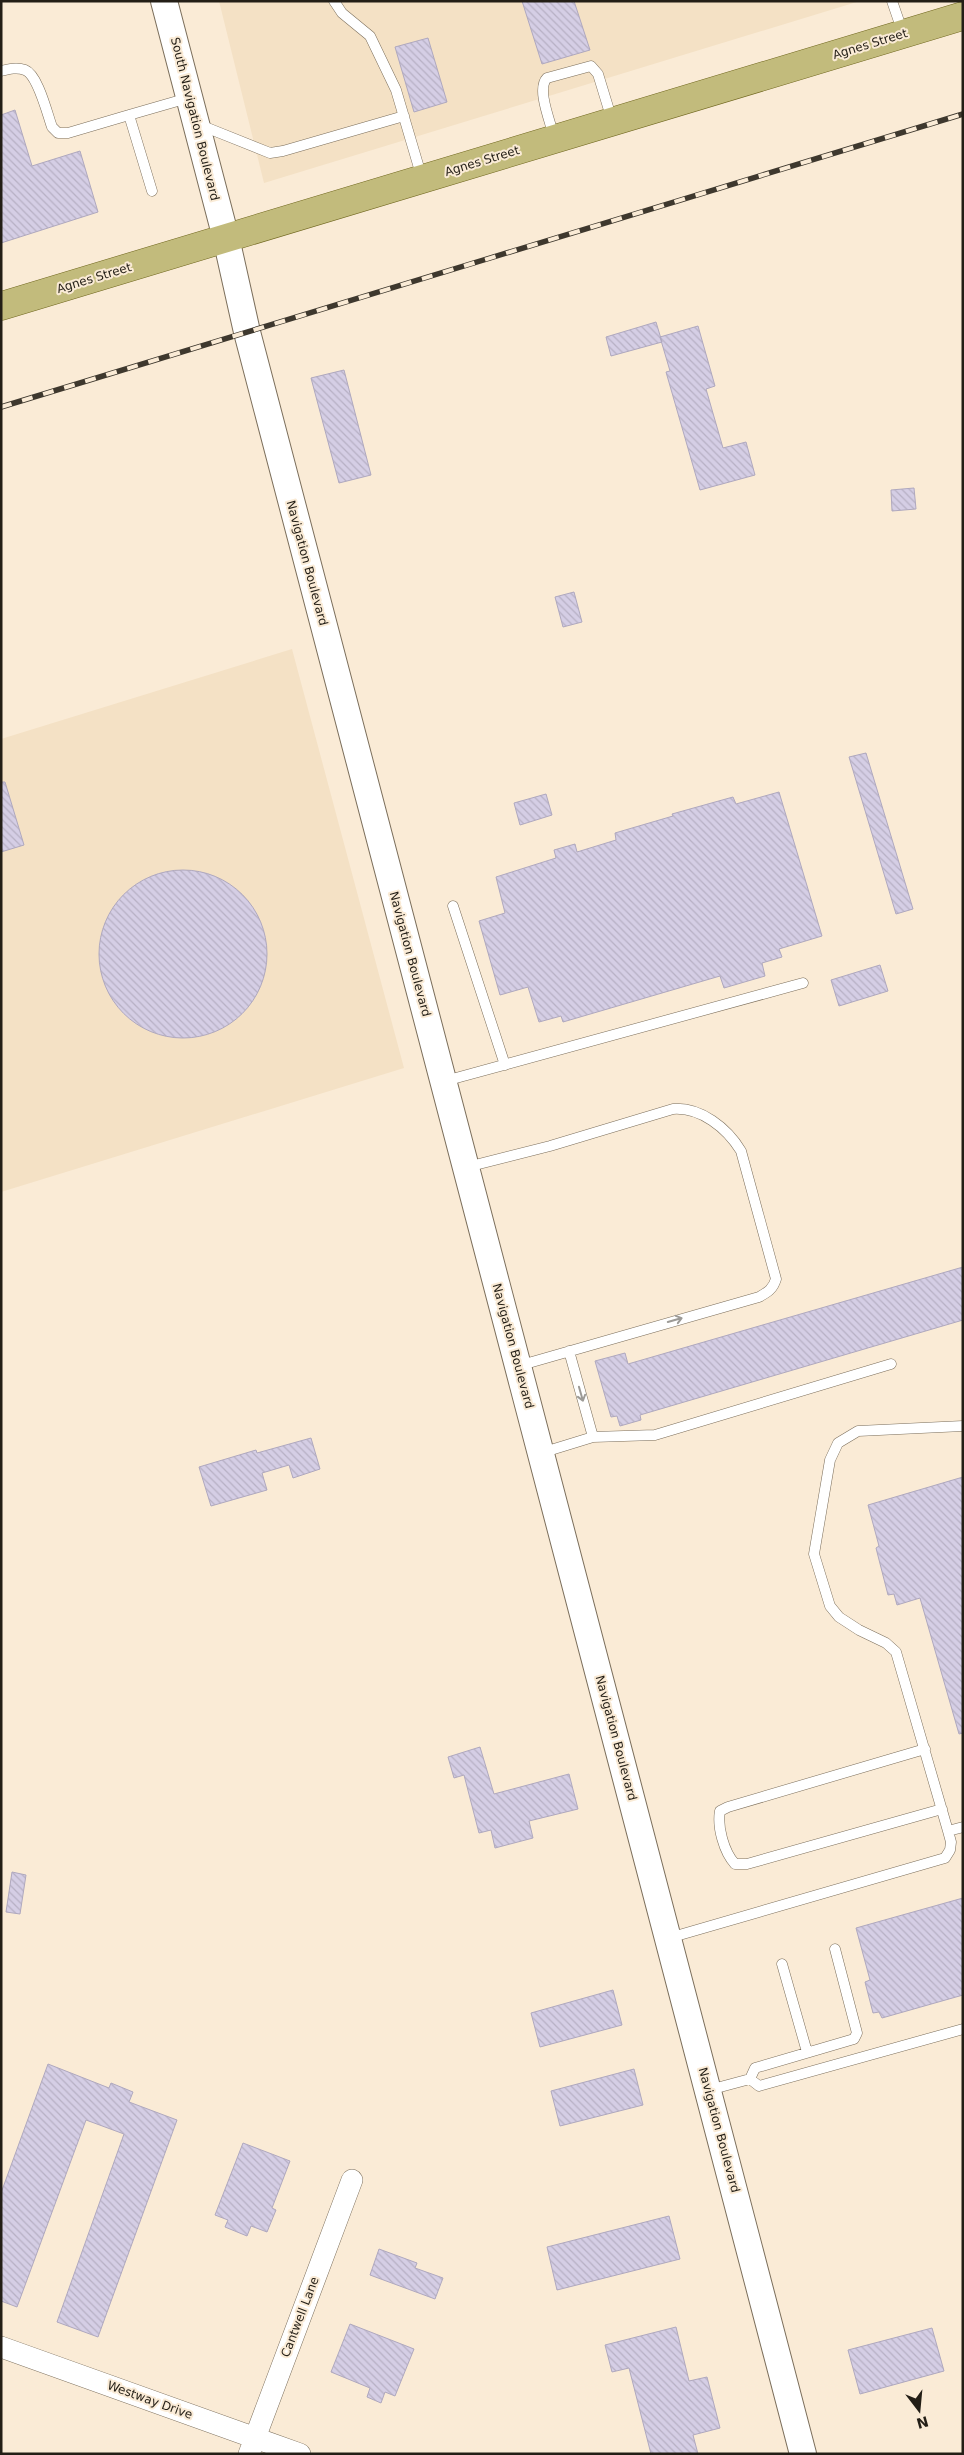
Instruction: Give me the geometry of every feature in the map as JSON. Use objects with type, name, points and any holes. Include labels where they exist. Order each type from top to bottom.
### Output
[{"type":"main road","name":"Agnes Street","points":[[1,306],[963,16]]},
{"type":"street","name":"South Navigation Boulevard","points":[[164,1],[226,238]]},
{"type":"street","name":"Navigation Boulevard","points":[[226,238],[246,332],[803,2454]]},
{"type":"street","name":"Cantwell Lane","points":[[252,2446],[352,2180]]},
{"type":"street","name":"Westway Drive","points":[[1,2347],[252,2446],[300,2454]]},
{"type":"lane","points":[[334,1],[342,13],[370,36],[396,90],[422,178]]},
{"type":"lane","points":[[892,1],[904,34]]},
{"type":"lane","points":[[555,139],[542,90],[543,82],[547,78],[591,66],[598,74],[613,121]]},
{"type":"lane","points":[[1,71],[12,68],[25,70],[34,77],[52,127],[58,132],[68,133],[190,98]]},
{"type":"lane","points":[[129,115],[152,191]]},
{"type":"lane","points":[[197,124],[270,153],[283,151],[404,116]]},
{"type":"lane","points":[[453,906],[505,1065]]},
{"type":"lane","points":[[444,1082],[803,983]]},
{"type":"lane","points":[[466,1168],[550,1146],[673,1109],[686,1108],[703,1115],[732,1138],[741,1151],[776,1279],[774,1286],[759,1297],[518,1366]]},
{"type":"lane","points":[[568,1351],[593,1437]]},
{"type":"lane","points":[[541,1453],[593,1437],[655,1436],[891,1364]]},
{"type":"lane","points":[[669,1938],[944,1858],[950,1850],[948,1831],[942,1809],[896,1652],[886,1643],[839,1617],[830,1606],[814,1554],[830,1460],[838,1443],[858,1431],[963,1426]]},
{"type":"lane","points":[[925,1750],[728,1807],[720,1811],[718,1821],[729,1857],[736,1864],[747,1864],[942,1809]]},
{"type":"lane","points":[[948,1831],[963,1827]]},
{"type":"lane","points":[[750,2079],[755,2068],[854,2039],[857,2033],[835,1949]]},
{"type":"lane","points":[[782,1964],[807,2052]]},
{"type":"lane","points":[[750,2079],[759,2086],[963,2029]]},
{"type":"lane","points":[[709,2090],[750,2079]]},
{"type":"shaded area","points":[[219,1],[860,1],[264,183]]},
{"type":"shaded area","points":[[292,649],[404,1068],[1,1192],[1,739]]},
{"type":"building","points":[[522,1],[574,1],[590,50],[542,64]]},
{"type":"building","points":[[428,38],[447,102],[414,112],[395,47]]},
{"type":"building","points":[[15,110],[32,166],[80,151],[98,212],[1,243],[1,115]]},
{"type":"building","points":[[656,322],[662,342],[611,356],[606,337]]},
{"type":"building","points":[[698,326],[715,386],[706,389],[723,448],[746,442],[755,475],[700,490],[666,372],[670,371],[660,337]]},
{"type":"building","points":[[344,370],[371,475],[339,483],[311,378]]},
{"type":"building","points":[[914,488],[916,509],[892,511],[891,490]]},
{"type":"building","points":[[574,592],[582,622],[563,627],[555,597]]},
{"type":"building","points":[[866,753],[913,909],[896,914],[849,757]]},
{"type":"building","points":[[1,782],[5,782],[24,845],[1,852]]},
{"type":"building","points":[[779,792],[822,936],[779,949],[782,957],[762,963],[765,976],[724,988],[720,976],[563,1022],[561,1016],[539,1022],[528,987],[500,995],[479,921],[505,913],[496,877],[556,858],[554,850],[575,844],[577,852],[616,840],[615,833],[673,816],[672,814],[733,797],[736,804]]},
{"type":"building","points":[[546,794],[552,815],[520,825],[514,803]]},
{"type":"building","points":[[183,870],[207,874],[222,880],[236,889],[248,901],[257,915],[263,930],[267,954],[263,978],[257,993],[248,1007],[236,1019],[222,1028],[207,1034],[183,1038],[159,1034],[144,1028],[130,1019],[118,1007],[109,993],[103,978],[99,954],[103,930],[109,915],[118,901],[130,889],[144,880],[159,874]]},
{"type":"building","points":[[880,965],[888,991],[839,1006],[831,980]]},
{"type":"building","points":[[963,1267],[963,1320],[640,1415],[641,1420],[620,1426],[617,1416],[611,1417],[595,1361],[625,1353],[628,1364]]},
{"type":"building","points":[[311,1438],[320,1469],[293,1478],[289,1465],[262,1473],[267,1490],[211,1506],[199,1467],[256,1450],[257,1453]]},
{"type":"building","points":[[963,1477],[963,1733],[959,1734],[920,1598],[897,1605],[894,1594],[888,1595],[876,1548],[879,1546],[868,1505]]},
{"type":"building","points":[[480,1747],[494,1794],[569,1774],[578,1809],[529,1821],[533,1838],[495,1848],[491,1830],[479,1833],[464,1775],[454,1778],[448,1757]]},
{"type":"building","points":[[12,1872],[26,1875],[20,1914],[6,1912]]},
{"type":"building","points":[[963,1898],[963,1995],[882,2018],[879,2012],[873,2013],[865,1982],[870,1980],[856,1928]]},
{"type":"building","points":[[613,1990],[622,2025],[540,2047],[531,2013]]},
{"type":"building","points":[[48,2064],[109,2088],[111,2083],[133,2092],[129,2102],[177,2120],[98,2337],[57,2322],[124,2134],[86,2120],[17,2307],[1,2301],[1,2193]]},
{"type":"building","points":[[634,2069],[643,2105],[560,2126],[551,2091]]},
{"type":"building","points":[[243,2143],[290,2161],[272,2208],[276,2210],[267,2232],[251,2226],[247,2236],[225,2227],[228,2220],[215,2215]]},
{"type":"building","points":[[669,2216],[680,2259],[557,2290],[547,2247]]},
{"type":"building","points":[[379,2249],[417,2263],[415,2268],[443,2278],[435,2299],[370,2275]]},
{"type":"building","points":[[350,2324],[414,2349],[395,2396],[385,2392],[381,2403],[367,2397],[370,2388],[331,2372]]},
{"type":"building","points":[[676,2327],[689,2381],[707,2377],[720,2428],[693,2435],[698,2454],[651,2454],[629,2368],[612,2372],[605,2345]]},
{"type":"building","points":[[932,2328],[944,2371],[860,2394],[848,2350]]},
{"type":"railway","points":[[1,407],[963,114]]}]
